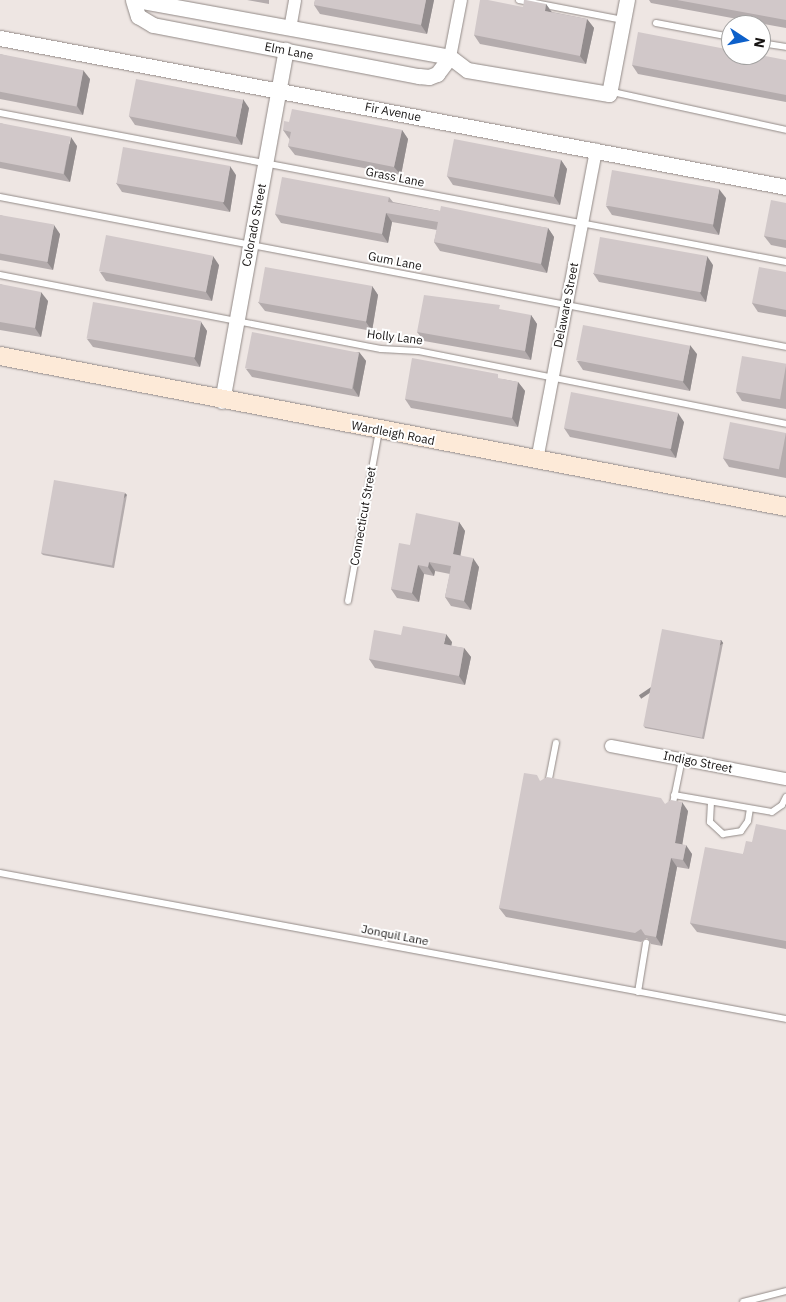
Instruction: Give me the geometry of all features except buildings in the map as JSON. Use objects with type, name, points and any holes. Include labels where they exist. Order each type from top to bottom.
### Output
[{"type":"main road","name":"Wardleigh Road","points":[[0,356],[222,401],[786,507]]},
{"type":"street","name":"Elm Lane","points":[[133,0],[138,16],[153,25],[429,77],[444,69],[450,57]]},
{"type":"street","name":"Elm Lane","points":[[137,0],[450,57],[467,70],[609,94]]},
{"type":"street","points":[[290,29],[295,0]]},
{"type":"street","points":[[450,57],[461,0]]},
{"type":"street","points":[[609,94],[627,0]]},
{"type":"street","name":"Fir Avenue","points":[[0,38],[786,187]]},
{"type":"street","name":"Colorado Street","points":[[222,401],[286,50]]},
{"type":"street","name":"Delaware Street","points":[[537,460],[596,150]]},
{"type":"street","name":"Indigo Street","points":[[611,746],[786,779]]},
{"type":"lane","points":[[519,0],[624,20]]},
{"type":"lane","points":[[656,23],[721,35]]},
{"type":"lane","points":[[771,45],[786,48]]},
{"type":"lane","points":[[609,94],[617,93],[786,130]]},
{"type":"lane","name":"Grass Lane","points":[[0,113],[786,262]]},
{"type":"lane","name":"Gum Lane","points":[[0,197],[786,347]]},
{"type":"lane","name":"Holly Lane","points":[[0,276],[236,322],[381,348],[418,351],[786,424]]},
{"type":"lane","name":"Connecticut Street","points":[[348,601],[379,430]]},
{"type":"lane","points":[[548,785],[556,743]]},
{"type":"lane","points":[[672,808],[682,759]]},
{"type":"lane","points":[[674,795],[772,812],[786,797]]},
{"type":"lane","points":[[710,802],[710,822],[723,834],[741,831],[748,821],[750,809]]},
{"type":"lane","name":"Jonquil Lane","points":[[0,873],[786,1019]]},
{"type":"lane","points":[[638,992],[646,943]]},
{"type":"lane","points":[[743,1302],[786,1291]]}]
